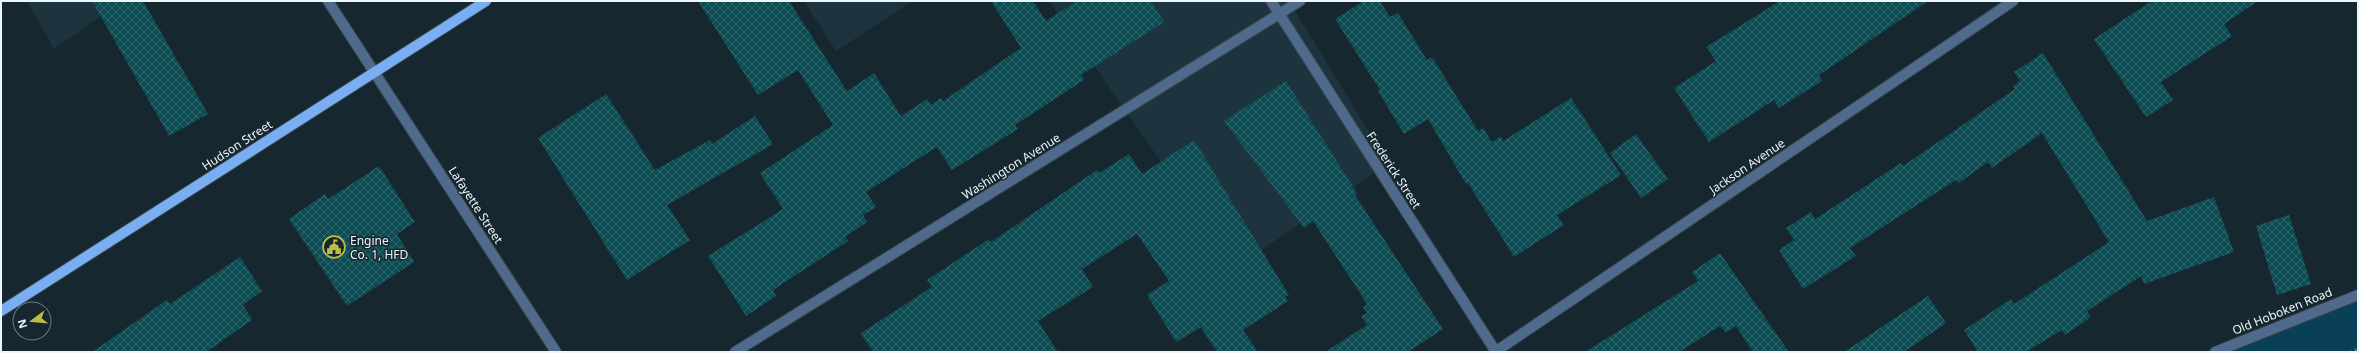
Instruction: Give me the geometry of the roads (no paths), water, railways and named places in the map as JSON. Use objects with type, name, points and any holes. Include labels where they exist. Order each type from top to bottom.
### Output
[{"type":"main road","name":"Hudson Street","points":[[1,311],[486,1]]},
{"type":"street","name":"Lafayette Street","points":[[328,1],[556,352]]},
{"type":"street","name":"Frederick Street","points":[[1271,1],[1496,352]]},
{"type":"street","name":"Washington Avenue","points":[[735,352],[1300,1]]},
{"type":"street","name":"Jackson Avenue","points":[[1496,352],[2013,1]]},
{"type":"street","name":"Old Hoboken Road","points":[[2215,352],[2358,295]]},
{"type":"place","name":"Engine Co. 1, HFD","points":[[334,247]]}]
